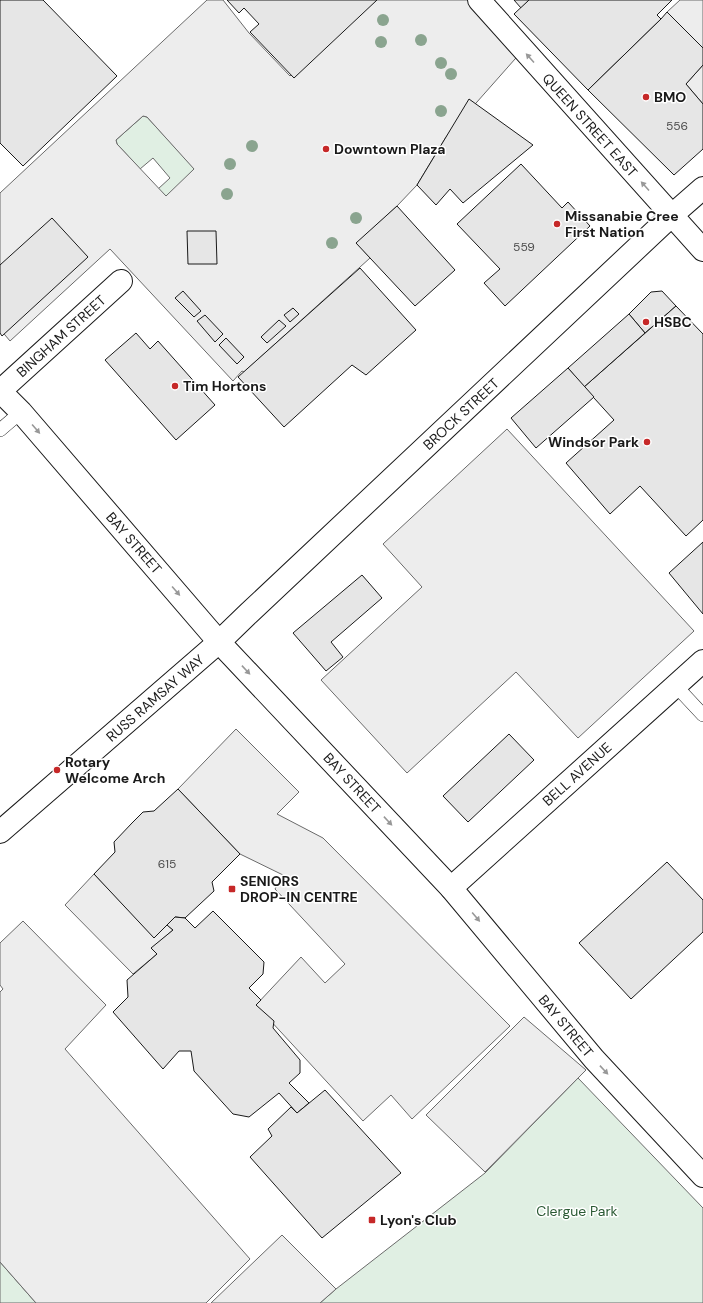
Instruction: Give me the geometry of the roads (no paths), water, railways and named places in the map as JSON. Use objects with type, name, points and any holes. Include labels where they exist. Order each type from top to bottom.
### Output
[{"type":"street","name":"QUEEN STREET EAST","points":[[478,0],[703,250]]},
{"type":"street","name":"BROCK STREET","points":[[219,642],[249,612],[671,216],[703,188]]},
{"type":"street","name":"BINGHAM STREET","points":[[0,391],[121,281]]},
{"type":"street","name":"BAY STREET","points":[[0,391],[21,412],[219,642],[451,888],[594,1059],[703,1176]]},
{"type":"street","name":"RUSS RAMSAY WAY","points":[[0,832],[219,642]]},
{"type":"street","name":"BELL AVENUE","points":[[451,888],[703,661]]},
{"type":"lane","points":[[0,430],[21,412]]},
{"type":"lane","points":[[675,685],[703,715]]},
{"type":"place","name":"BMO","points":[[646,97]]},
{"type":"place","name":"Downtown Plaza","points":[[326,149]]},
{"type":"place","name":"Missanabie Cree First Nation","points":[[557,224]]},
{"type":"place","name":"HSBC","points":[[646,322]]},
{"type":"place","name":"Tim Hortons","points":[[175,386]]},
{"type":"place","name":"Windsor Park","points":[[647,442]]},
{"type":"place","name":"Rotary Welcome Arch","points":[[57,770]]},
{"type":"place","name":"SENIORS DROP-IN CENTRE","points":[[232,889]]},
{"type":"place","name":"Lyon's Club","points":[[372,1220]]},
{"type":"park label","name":"Clergue Park","points":[[577,1211]]}]
